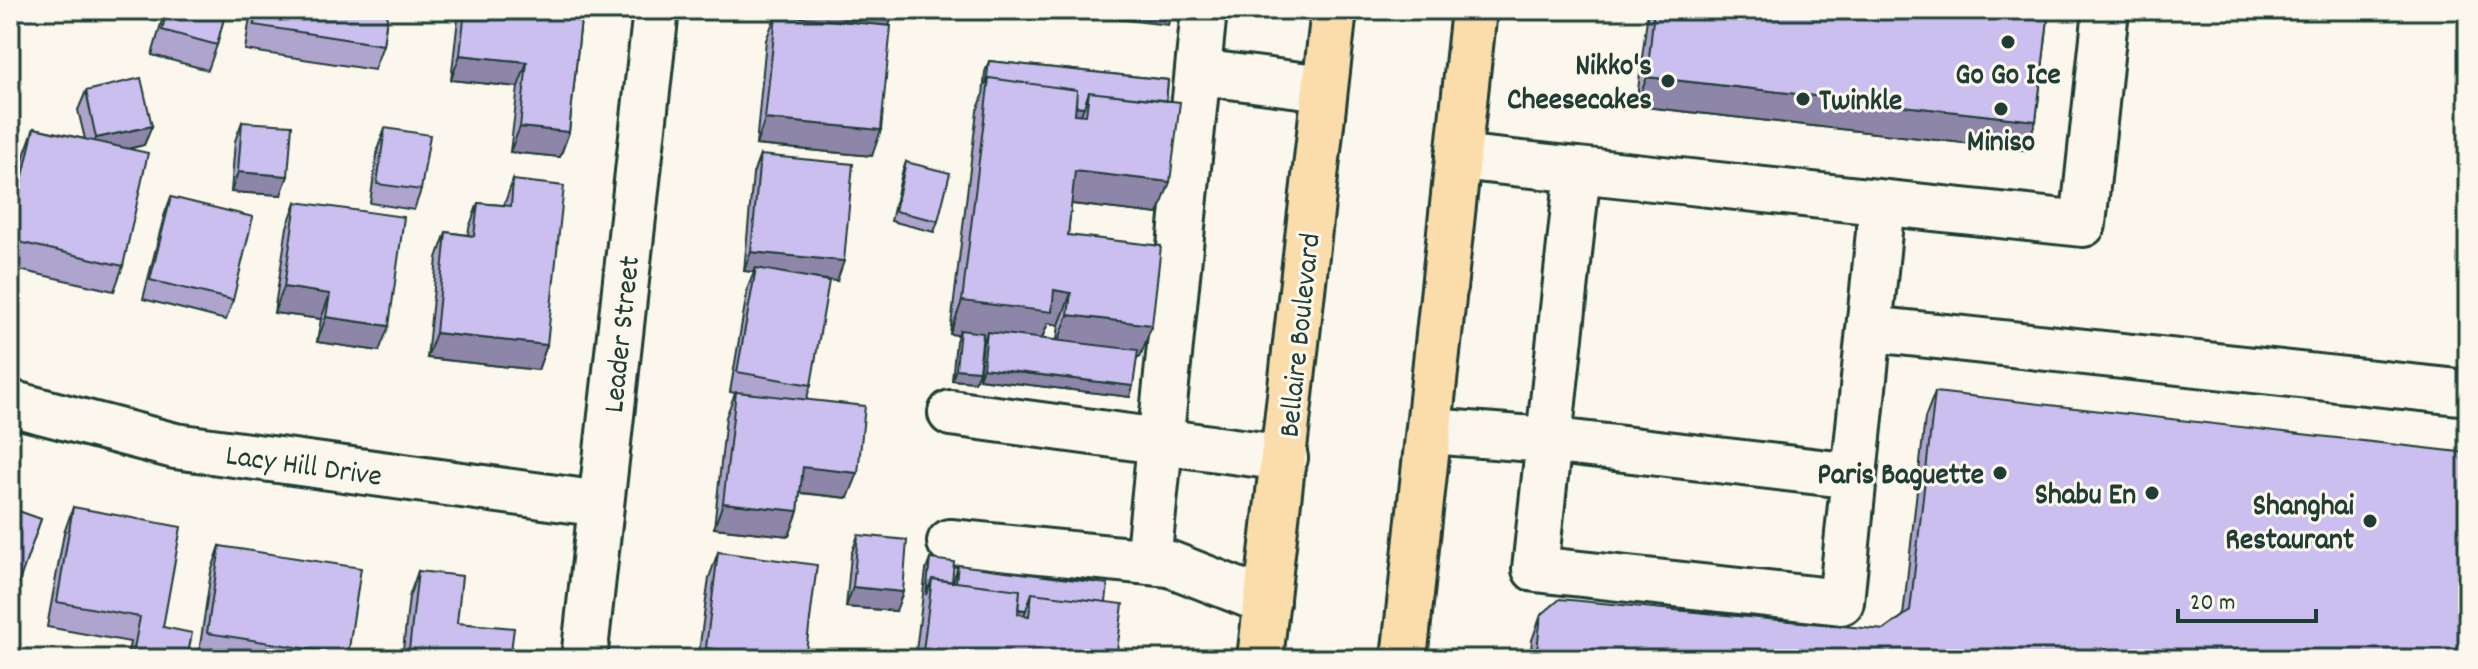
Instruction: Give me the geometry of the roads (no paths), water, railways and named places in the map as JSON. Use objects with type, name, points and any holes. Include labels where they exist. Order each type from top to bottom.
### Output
[{"type":"main road","name":"Bellaire Boulevard","points":[[1260,659],[1334,10]]},
{"type":"main road","points":[[1404,659],[1474,10]]},
{"type":"street","name":"Leader Street","points":[[584,659],[656,10]]},
{"type":"street","points":[[1148,562],[1204,10]]},
{"type":"street","points":[[1458,157],[2083,224],[2106,10]]},
{"type":"street","points":[[1198,72],[1324,88]]},
{"type":"street","points":[[1578,170],[1535,569],[1841,602],[1882,203]]},
{"type":"street","points":[[1871,329],[2468,393]]},
{"type":"street","name":"Lacy Hill Drive","points":[[10,403],[175,446],[601,504]]},
{"type":"street","points":[[951,413],[1285,458]]},
{"type":"street","points":[[1430,431],[1547,440],[1854,476]]},
{"type":"street","points":[[950,542],[1170,564],[1267,602]]},
{"type":"place","name":"Go Go Ice","points":[[2008,42]]},
{"type":"place","name":"Nikko's Cheesecakes","points":[[1668,81]]},
{"type":"place","name":"Twinkle","points":[[1803,99]]},
{"type":"place","name":"Miniso","points":[[2001,109]]},
{"type":"place","name":"Paris Baguette","points":[[2000,473]]},
{"type":"place","name":"Shabu En","points":[[2152,493]]},
{"type":"place","name":"Shanghai Restaurant","points":[[2370,521]]}]
